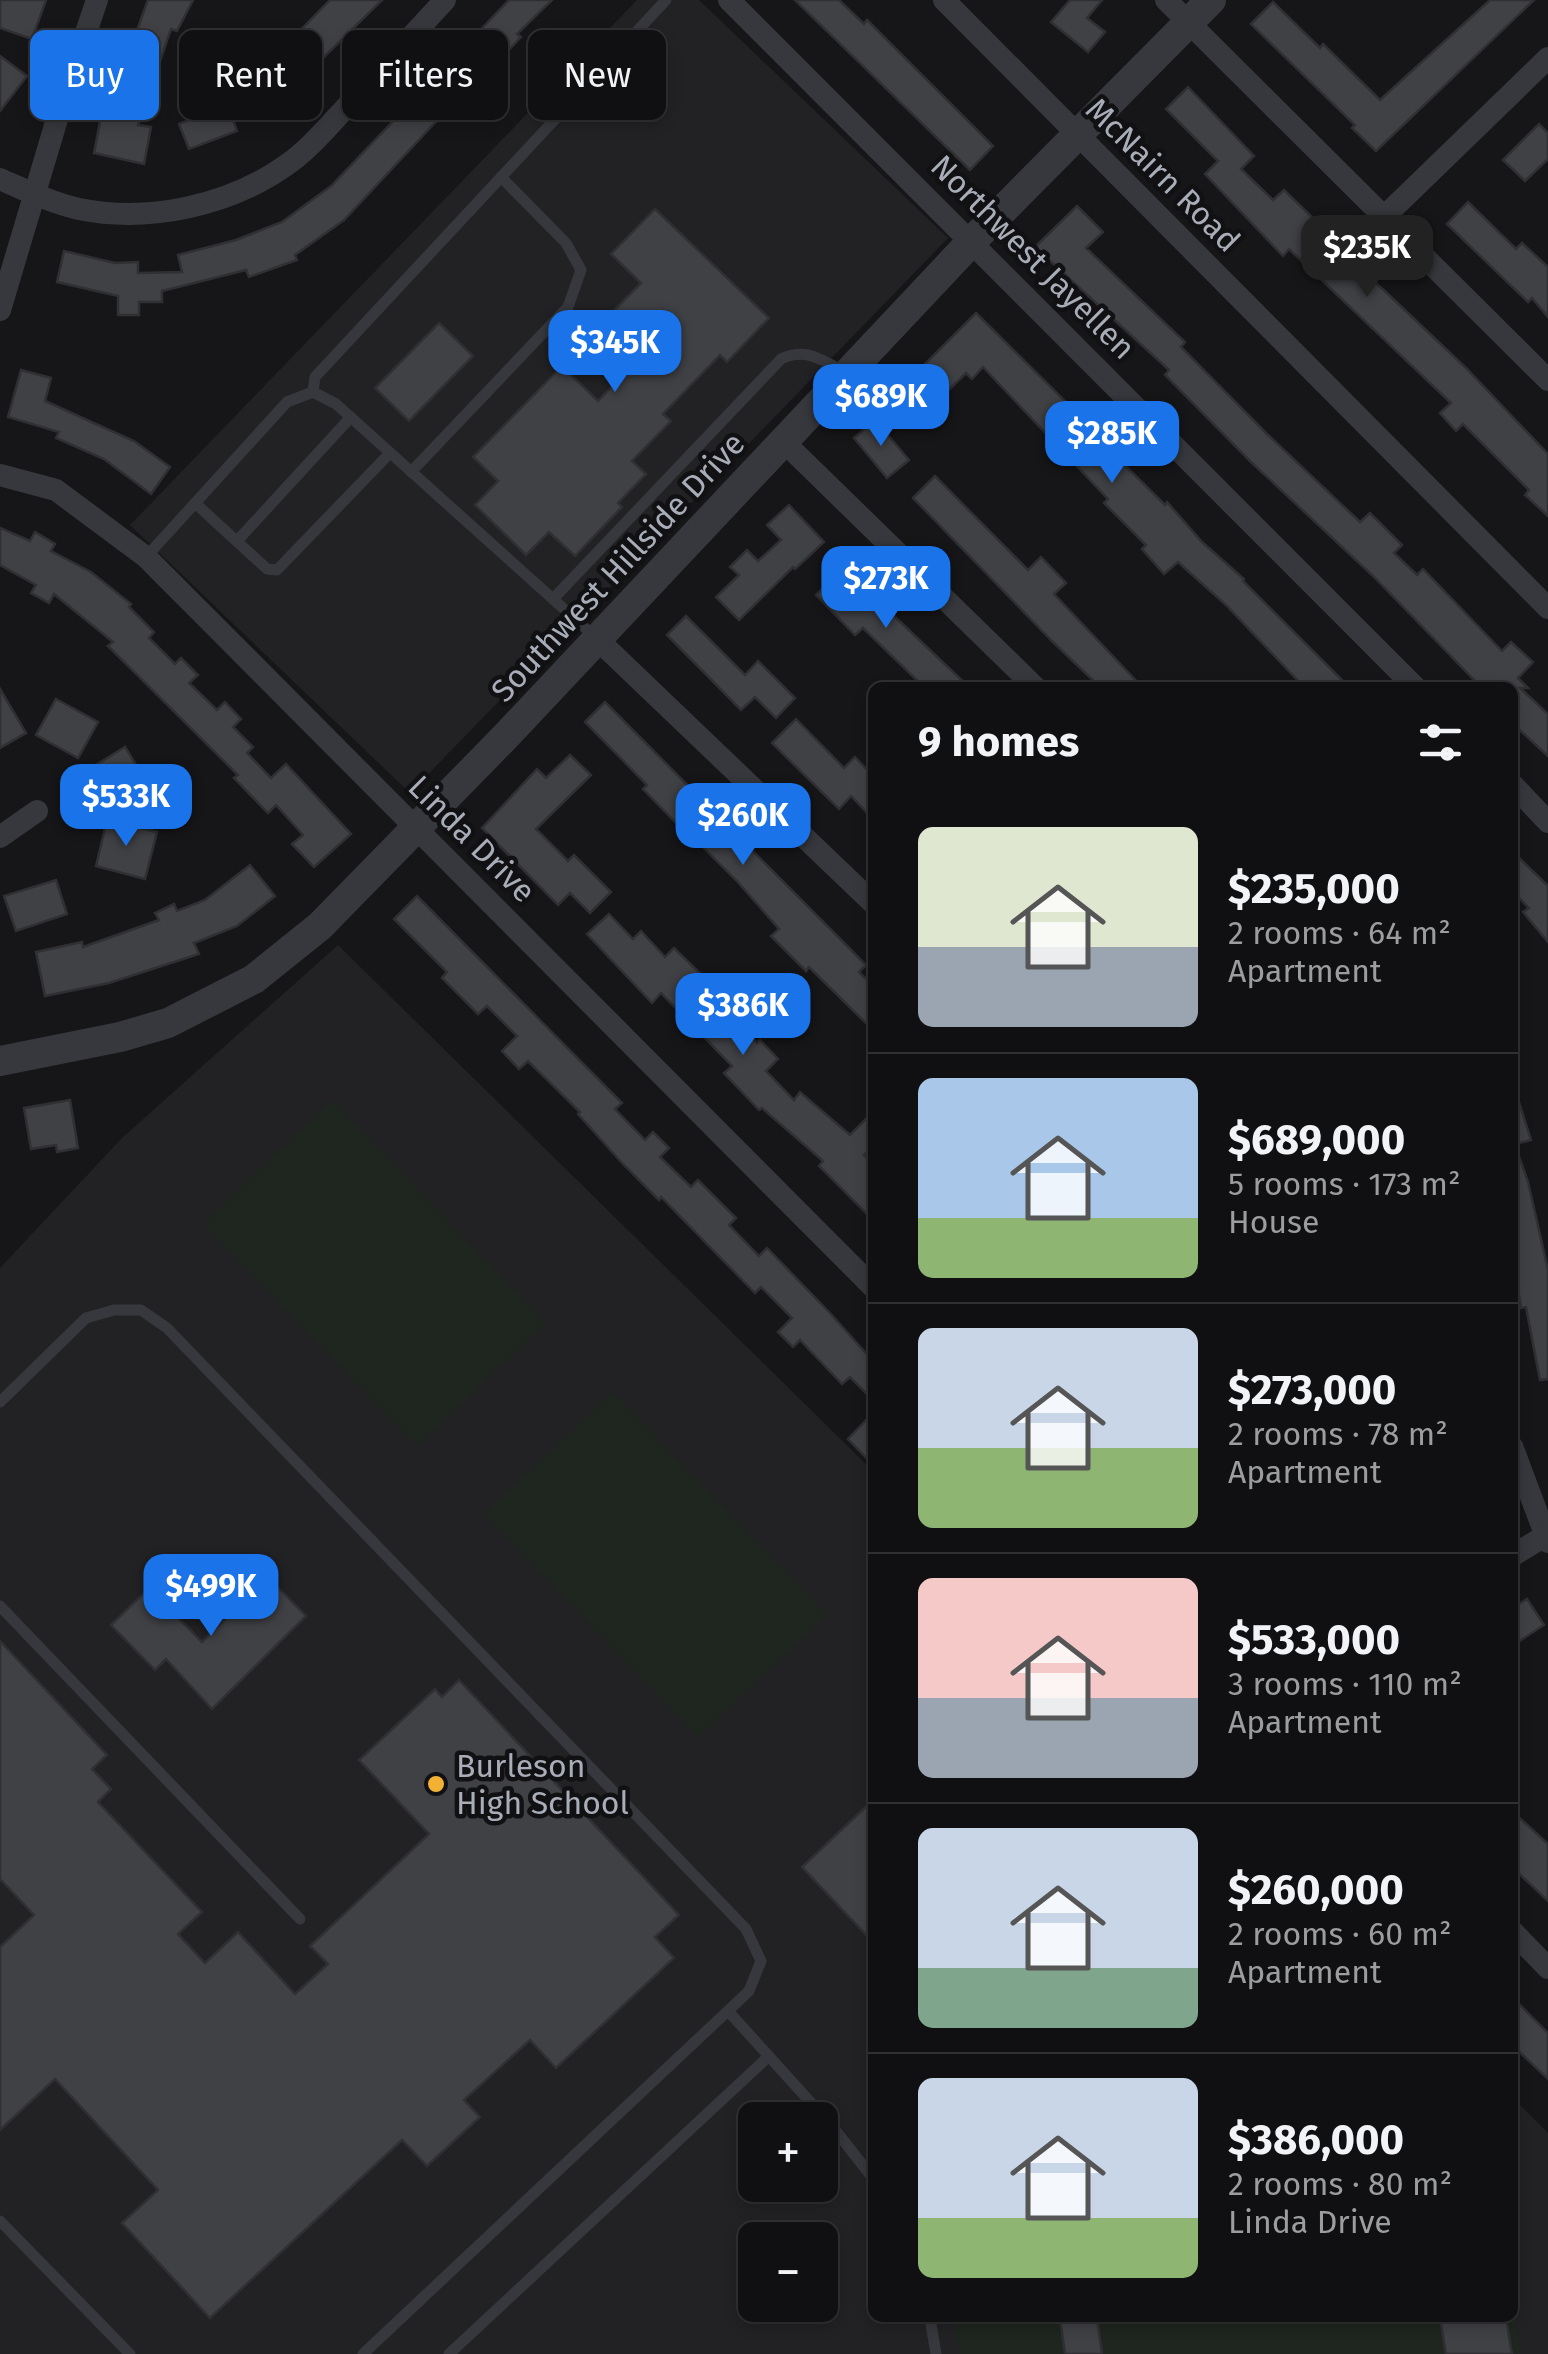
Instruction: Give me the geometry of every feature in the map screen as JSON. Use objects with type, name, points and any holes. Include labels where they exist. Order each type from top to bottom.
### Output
[{"type":"street","points":[[0,310],[97,0]]},
{"type":"street","points":[[0,179],[78,208],[120,213],[163,212],[250,188],[288,165],[318,138],[445,0]]},
{"type":"street","name":"Northwest Jayellen","points":[[729,0],[1410,682]]},
{"type":"street","name":"McNairn Road","points":[[944,0],[1548,608]]},
{"type":"street","points":[[1166,0],[1548,380]]},
{"type":"street","name":"Southwest Hillside Drive","points":[[0,1061],[146,1030],[213,1003],[254,979],[320,926],[505,737],[972,241],[1211,0]]},
{"type":"street","points":[[1385,216],[1548,58]]},
{"type":"street","points":[[784,442],[1030,682]]},
{"type":"street","name":"Linda Drive","points":[[0,475],[56,490],[146,557],[868,1282]]},
{"type":"street","points":[[596,638],[868,898]]},
{"type":"street","points":[[1518,790],[1548,822]]},
{"type":"street","points":[[0,837],[38,811]]},
{"type":"street","points":[[1518,1462],[1547,1537],[1518,1553]]},
{"type":"street","points":[[1518,1937],[1548,1968]]},
{"type":"lane","points":[[313,392],[315,376],[666,0]]},
{"type":"lane","points":[[412,472],[568,307],[581,270],[566,243],[501,177]]},
{"type":"lane","points":[[553,599],[782,359],[802,352],[848,374]]},
{"type":"lane","points":[[146,557],[287,402],[313,392],[351,417],[596,638]]},
{"type":"lane","points":[[237,541],[351,417]]},
{"type":"lane","points":[[196,503],[266,569],[277,570],[390,452]]},
{"type":"lane","points":[[0,1402],[86,1318],[114,1310],[141,1310],[168,1328],[746,1929],[760,1961],[749,1991],[363,2354]]},
{"type":"lane","points":[[0,1606],[300,1919]]},
{"type":"lane","points":[[728,2011],[868,2172]]},
{"type":"lane","points":[[449,2354],[769,2056]]},
{"type":"lane","points":[[0,2221],[130,2354]]},
{"type":"lane","points":[[931,2322],[936,2354]]},
{"type":"shaded area","points":[[637,0],[699,0],[948,238],[410,793],[130,525],[528,113],[528,120],[666,120],[666,30],[608,30]]},
{"type":"shaded area","name":"Burleson High School","points":[[338,945],[868,1466],[868,2322],[1518,2322],[1518,2103],[1548,2133],[1548,2354],[0,2354],[0,1268],[122,1138]]},
{"type":"shaded area","points":[[332,1100],[546,1323],[417,1446],[203,1224]]},
{"type":"shaded area","points":[[613,1392],[827,1615],[698,1737],[484,1514]]},
{"type":"shaded area","points":[[955,2322],[1516,2322],[1521,2354],[960,2354]]},
{"type":"building","points":[[0,0],[46,0],[35,30],[30,30],[30,38],[0,28]]},
{"type":"building","points":[[148,0],[193,0],[177,31],[171,29],[159,64],[159,30],[137,30]]},
{"type":"building","points":[[330,0],[382,0],[351,30],[342,30],[342,39],[322,59],[322,30],[301,30]]},
{"type":"building","points":[[509,0],[552,0],[517,34],[521,37],[508,51],[508,30],[480,30]]},
{"type":"building","points":[[795,0],[839,0],[864,24],[867,20],[993,146],[970,170]]},
{"type":"building","points":[[1070,0],[1102,0],[1087,18],[1105,32],[1088,52],[1051,22]]},
{"type":"building","points":[[1490,0],[1534,0],[1376,151],[1352,128],[1355,125],[1251,24],[1273,2],[1380,100]]},
{"type":"building","points":[[0,56],[27,76],[0,111]]},
{"type":"building","points":[[1188,87],[1254,156],[1241,169],[1273,200],[1284,190],[1348,252],[1340,260],[1367,285],[1373,280],[1465,367],[1548,454],[1548,516],[1525,495],[1529,490],[1463,424],[1456,431],[1440,413],[1451,403],[1289,249],[1283,256],[1205,174],[1218,161],[1166,109]]},
{"type":"building","points":[[100,120],[140,120],[138,125],[151,127],[144,164],[94,153]]},
{"type":"building","points":[[190,120],[233,120],[237,131],[189,149],[179,124]]},
{"type":"building","points":[[394,120],[438,120],[344,220],[295,255],[297,260],[249,277],[246,270],[162,291],[162,302],[139,302],[139,315],[118,315],[118,296],[57,282],[64,251],[115,263],[138,262],[138,273],[182,272],[178,255],[236,240],[282,222],[331,186]]},
{"type":"building","points":[[1539,124],[1548,133],[1548,159],[1525,181],[1503,160]]},
{"type":"building","points":[[1468,202],[1516,249],[1522,243],[1548,267],[1548,317],[1532,298],[1528,302],[1447,224]]},
{"type":"building","points":[[1077,206],[1103,232],[1086,248],[1185,342],[1181,347],[1266,433],[1360,522],[1370,513],[1402,545],[1394,553],[1417,575],[1423,569],[1502,651],[1511,642],[1533,662],[1518,678],[1528,688],[1520,688],[1548,714],[1548,756],[1518,728],[1518,682],[1476,682],[1372,575],[1165,375],[1169,370],[1035,247]]},
{"type":"building","points":[[655,209],[769,318],[727,362],[720,355],[663,414],[671,421],[632,461],[646,474],[618,503],[622,507],[575,556],[549,532],[526,555],[475,505],[498,481],[473,457],[562,366],[598,401],[624,373],[588,337],[641,283],[611,254]]},
{"type":"building","points":[[976,313],[1344,682],[1299,682],[1226,605],[1178,562],[1164,574],[1142,549],[1146,545],[1104,503],[1108,499],[983,367],[972,379],[966,373],[919,419],[895,394]]},
{"type":"building","points":[[439,323],[473,356],[409,421],[375,388]]},
{"type":"building","points":[[21,370],[51,378],[45,401],[134,441],[170,467],[151,494],[104,459],[56,438],[59,432],[8,417]]},
{"type":"building","points":[[875,420],[909,460],[887,478],[854,438]]},
{"type":"building","points":[[935,476],[1028,570],[1041,557],[1066,583],[1054,594],[1137,682],[1095,682],[913,498]]},
{"type":"building","points":[[789,505],[824,542],[739,620],[716,597],[739,575],[730,567],[747,550],[758,561],[781,540],[767,525]]},
{"type":"building","points":[[0,528],[30,541],[35,532],[55,544],[51,551],[91,572],[131,604],[129,607],[154,632],[149,638],[175,664],[181,658],[198,675],[189,683],[217,710],[225,702],[241,719],[233,727],[253,747],[247,753],[271,778],[286,764],[351,834],[314,867],[292,844],[303,835],[276,805],[268,813],[234,778],[238,775],[108,646],[113,642],[54,594],[49,603],[31,593],[36,585],[0,565]]},
{"type":"building","points":[[844,567],[964,682],[919,682],[863,628],[855,635],[816,595]]},
{"type":"building","points":[[686,616],[745,675],[758,661],[795,698],[776,718],[755,697],[741,710],[667,635]]},
{"type":"building","points":[[0,689],[26,733],[0,748]]},
{"type":"building","points":[[56,699],[98,722],[78,758],[36,735]]},
{"type":"building","points":[[605,702],[866,965],[859,972],[868,981],[868,1025],[771,936],[779,929],[737,881],[643,789],[647,785],[585,722]]},
{"type":"building","points":[[796,719],[844,768],[855,757],[868,771],[868,814],[851,796],[839,809],[772,743]]},
{"type":"building","points":[[125,747],[149,786],[115,807],[91,768]]},
{"type":"building","points":[[570,755],[591,775],[536,829],[568,861],[574,855],[611,892],[590,913],[570,893],[558,905],[482,828],[537,769],[546,778]]},
{"type":"building","points":[[107,820],[157,832],[145,879],[96,866]]},
{"type":"building","points":[[1518,857],[1548,886],[1548,942],[1523,912],[1529,908],[1518,897]]},
{"type":"building","points":[[250,865],[275,896],[237,926],[194,943],[199,954],[109,983],[45,996],[36,952],[82,942],[83,947],[159,920],[155,913],[174,904],[177,911],[205,900]]},
{"type":"building","points":[[56,880],[67,914],[16,931],[4,896]]},
{"type":"building","points":[[417,896],[622,1103],[615,1109],[645,1140],[653,1132],[669,1148],[660,1157],[691,1187],[698,1180],[736,1218],[729,1225],[759,1256],[767,1248],[868,1356],[868,1395],[850,1377],[842,1384],[800,1340],[793,1347],[778,1332],[792,1318],[761,1287],[755,1293],[661,1197],[659,1200],[528,1061],[519,1069],[502,1051],[517,1036],[487,1006],[478,1014],[442,978],[447,972],[394,919]]},
{"type":"building","points":[[609,914],[633,939],[641,931],[665,957],[674,948],[708,981],[701,988],[778,1059],[766,1071],[794,1100],[800,1092],[850,1135],[868,1117],[868,1151],[864,1155],[868,1160],[868,1215],[819,1166],[823,1161],[762,1108],[759,1110],[724,1073],[732,1066],[661,993],[652,1003],[587,934]]},
{"type":"building","points":[[1518,1099],[1531,1140],[1518,1143]]},
{"type":"building","points":[[70,1100],[78,1148],[57,1152],[56,1145],[31,1149],[24,1108]]},
{"type":"building","points":[[1518,1154],[1548,1270],[1548,1379],[1540,1380],[1526,1307],[1521,1308]]},
{"type":"building","points":[[868,1418],[868,1460],[848,1439]]},
{"type":"building","points":[[268,1577],[306,1616],[212,1709],[166,1659],[155,1670],[111,1625],[149,1588],[202,1642]]},
{"type":"building","points":[[1527,1599],[1544,1625],[1518,1642],[1518,1604]]},
{"type":"building","points":[[0,1641],[107,1755],[92,1769],[111,1789],[98,1802],[202,1912],[178,1934],[205,1963],[238,1932],[295,1994],[328,1964],[310,1946],[429,1834],[359,1760],[435,1689],[442,1697],[459,1680],[679,1915],[655,1937],[674,1958],[556,2068],[530,2040],[464,2100],[480,2117],[427,2166],[402,2140],[210,2318],[122,2223],[158,2190],[55,2079],[0,2130],[0,1947],[34,1915],[0,1879]]},
{"type":"building","points":[[868,1805],[868,1937],[802,1867]]},
{"type":"building","points":[[1518,1816],[1548,1844],[1548,1901],[1518,1873]]},
{"type":"building","points":[[1518,2003],[1548,2033],[1548,2079],[1518,2051]]},
{"type":"building","points":[[1061,2322],[1098,2322],[1102,2354],[1065,2354]]},
{"type":"building","points":[[1441,2322],[1507,2322],[1512,2354],[1446,2354]]},
{"type":"place","name":"Burleson High School","points":[[436,1784]]}]
